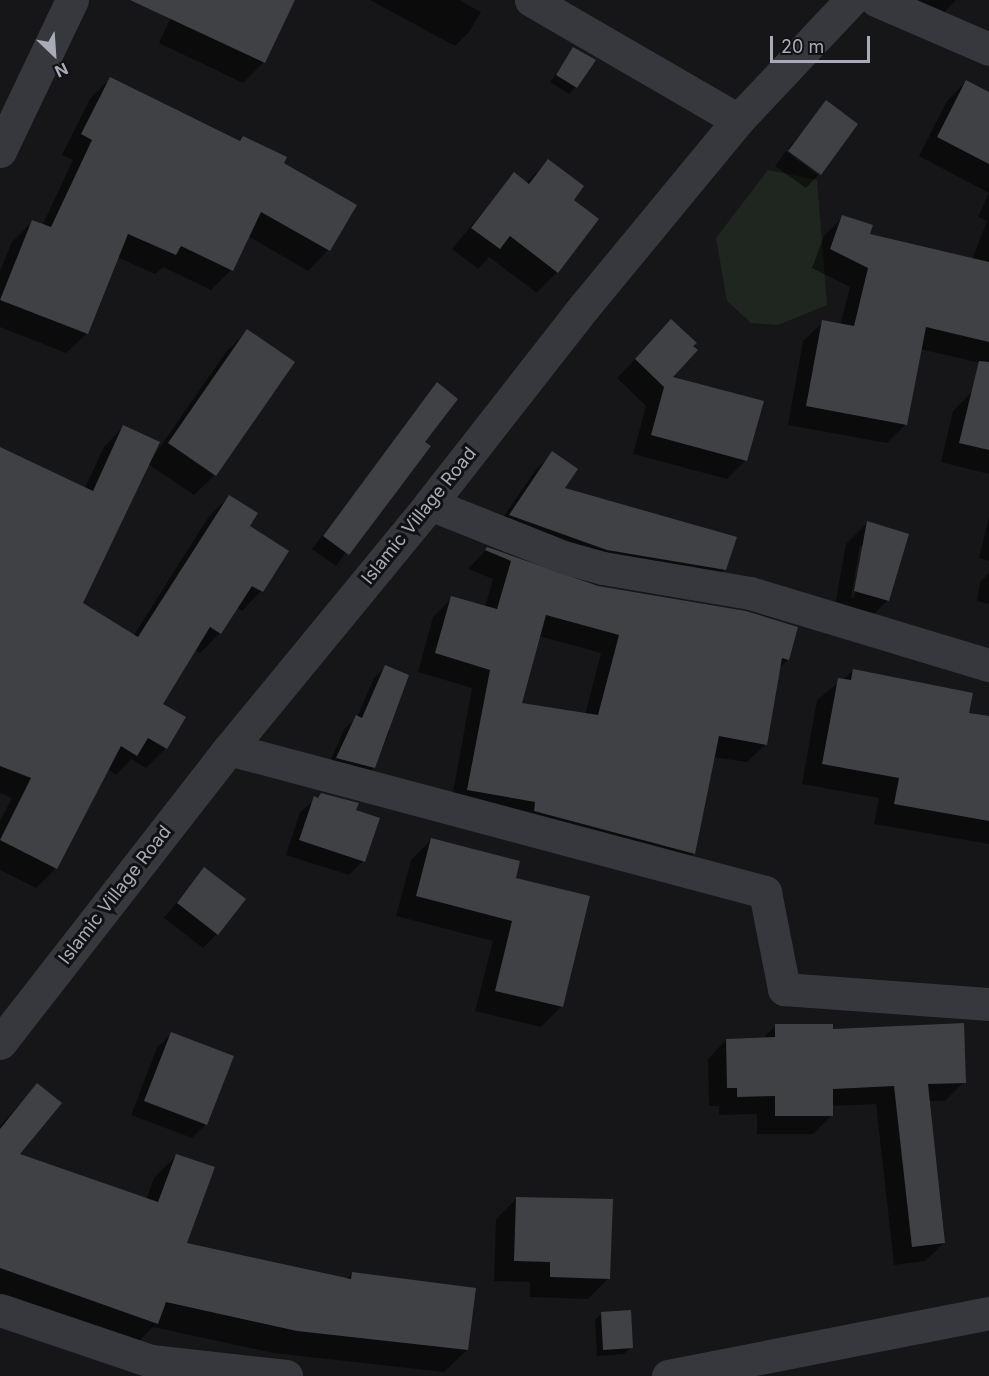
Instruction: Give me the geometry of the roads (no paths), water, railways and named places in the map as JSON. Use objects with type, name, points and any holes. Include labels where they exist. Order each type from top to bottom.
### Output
[{"type":"street","points":[[0,151],[72,0]]},
{"type":"street","points":[[531,0],[738,120]]},
{"type":"street","name":"Islamic Village Road","points":[[0,1043],[228,749],[430,504],[738,120],[851,0]]},
{"type":"street","points":[[876,0],[989,49]]},
{"type":"street","points":[[430,504],[563,557],[603,568],[750,592],[989,664]]},
{"type":"street","points":[[228,749],[765,892],[784,989],[989,1004]]},
{"type":"street","points":[[0,1310],[151,1368],[286,1376]]},
{"type":"street","points":[[668,1376],[989,1313]]}]
